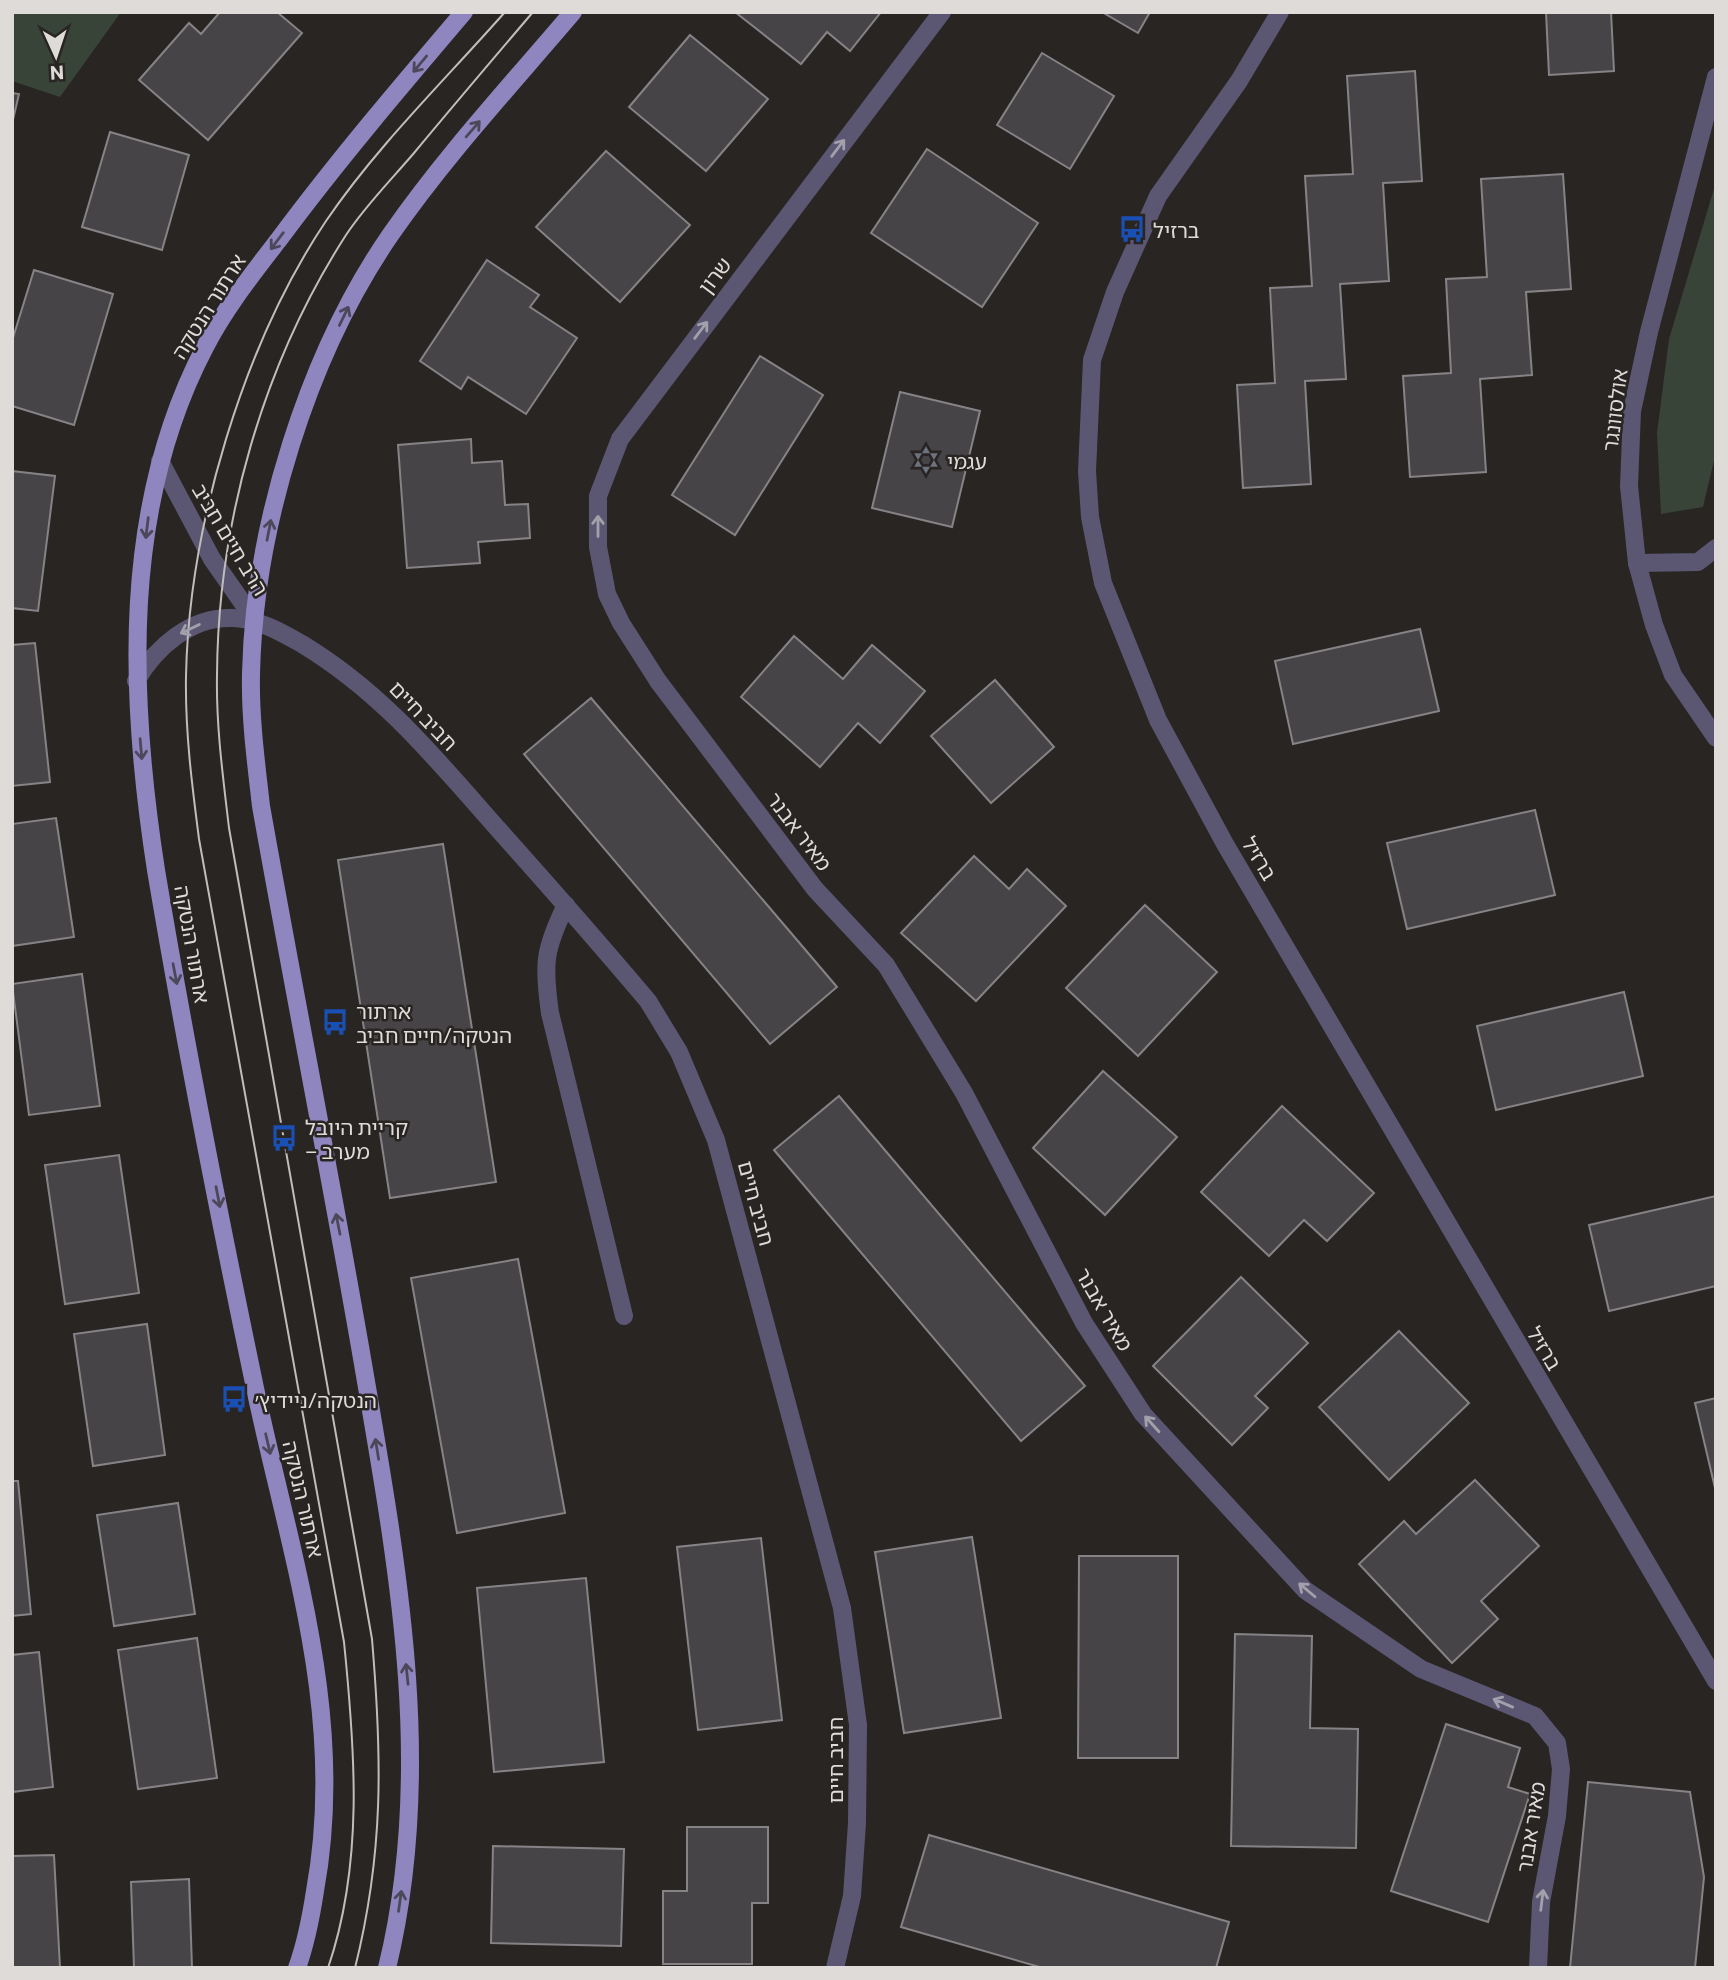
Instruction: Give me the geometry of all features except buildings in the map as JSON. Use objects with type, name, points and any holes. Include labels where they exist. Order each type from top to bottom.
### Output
[{"type":"main road","name":"ארתור הנטקה","points":[[297,1968],[312,1908],[324,1829],[320,1688],[312,1634],[253,1375],[165,926],[147,808],[136,681],[144,558],[160,461],[181,399],[205,346],[239,292],[354,142],[464,12]]},
{"type":"main road","points":[[387,1968],[409,1834],[412,1740],[407,1677],[369,1403],[261,806],[251,672],[268,530],[289,450],[316,373],[353,297],[390,236],[440,167],[573,12]]},
{"type":"street","name":"שרון","points":[[607,594],[598,547],[598,496],[620,439],[942,12]]},
{"type":"street","name":"ברזיל","points":[[1280,12],[1239,81],[1157,196],[1115,292],[1092,360],[1087,471],[1090,517],[1103,583],[1158,720],[1225,844],[1716,1681]]},
{"type":"street","name":"אולסוונגר","points":[[1716,77],[1648,332],[1633,411],[1629,486],[1637,563],[1654,625],[1673,675],[1716,738]]},
{"type":"street","name":"הרב חיים חביב","points":[[160,461],[212,559],[256,622]]},
{"type":"street","points":[[1637,563],[1698,562],[1716,548]]},
{"type":"street","name":"מאיר אבנר","points":[[607,594],[658,681],[815,889],[886,965],[964,1093],[1084,1323],[1143,1413],[1305,1590],[1421,1668],[1535,1716],[1557,1743],[1561,1769],[1557,1816],[1541,1902],[1538,1968]]},
{"type":"street","name":"הרב חיים חביב","points":[[136,681],[157,652],[189,628],[219,618],[256,622]]},
{"type":"street","name":"חביב חיים","points":[[256,622],[332,662],[367,688],[399,717],[648,1001],[679,1052],[716,1140],[842,1608],[858,1725],[857,1787],[852,1896],[835,1968]]},
{"type":"street","points":[[566,905],[547,943],[545,977],[550,1013],[624,1316]]},
{"type":"green space","points":[[12,12],[121,12],[60,97],[12,81]]},
{"type":"green space","points":[[1716,182],[1716,452],[1703,507],[1661,514],[1657,433],[1669,339]]},
{"type":"tram line","points":[[328,1968],[347,1888],[352,1847],[353,1765],[344,1642],[199,839],[187,717],[189,619],[197,559],[226,439],[246,380],[296,270],[326,221],[367,166],[505,12]]},
{"type":"tram line","points":[[355,1968],[376,1844],[379,1764],[372,1639],[229,828],[218,713],[219,617],[236,502],[251,446],[269,390],[317,285],[361,214],[533,12]]},
{"type":"place","name":"ברזיל","points":[[1132,229]]},
{"type":"place","name":"עגמי","points":[[926,460]]},
{"type":"place","name":"ארתור הנטקה/חיים חביב","points":[[335,1022]]},
{"type":"place","name":"קריית היובל – מערב","points":[[284,1138]]},
{"type":"place","name":"הנטקה/ניידיץ׳","points":[[234,1399]]}]
